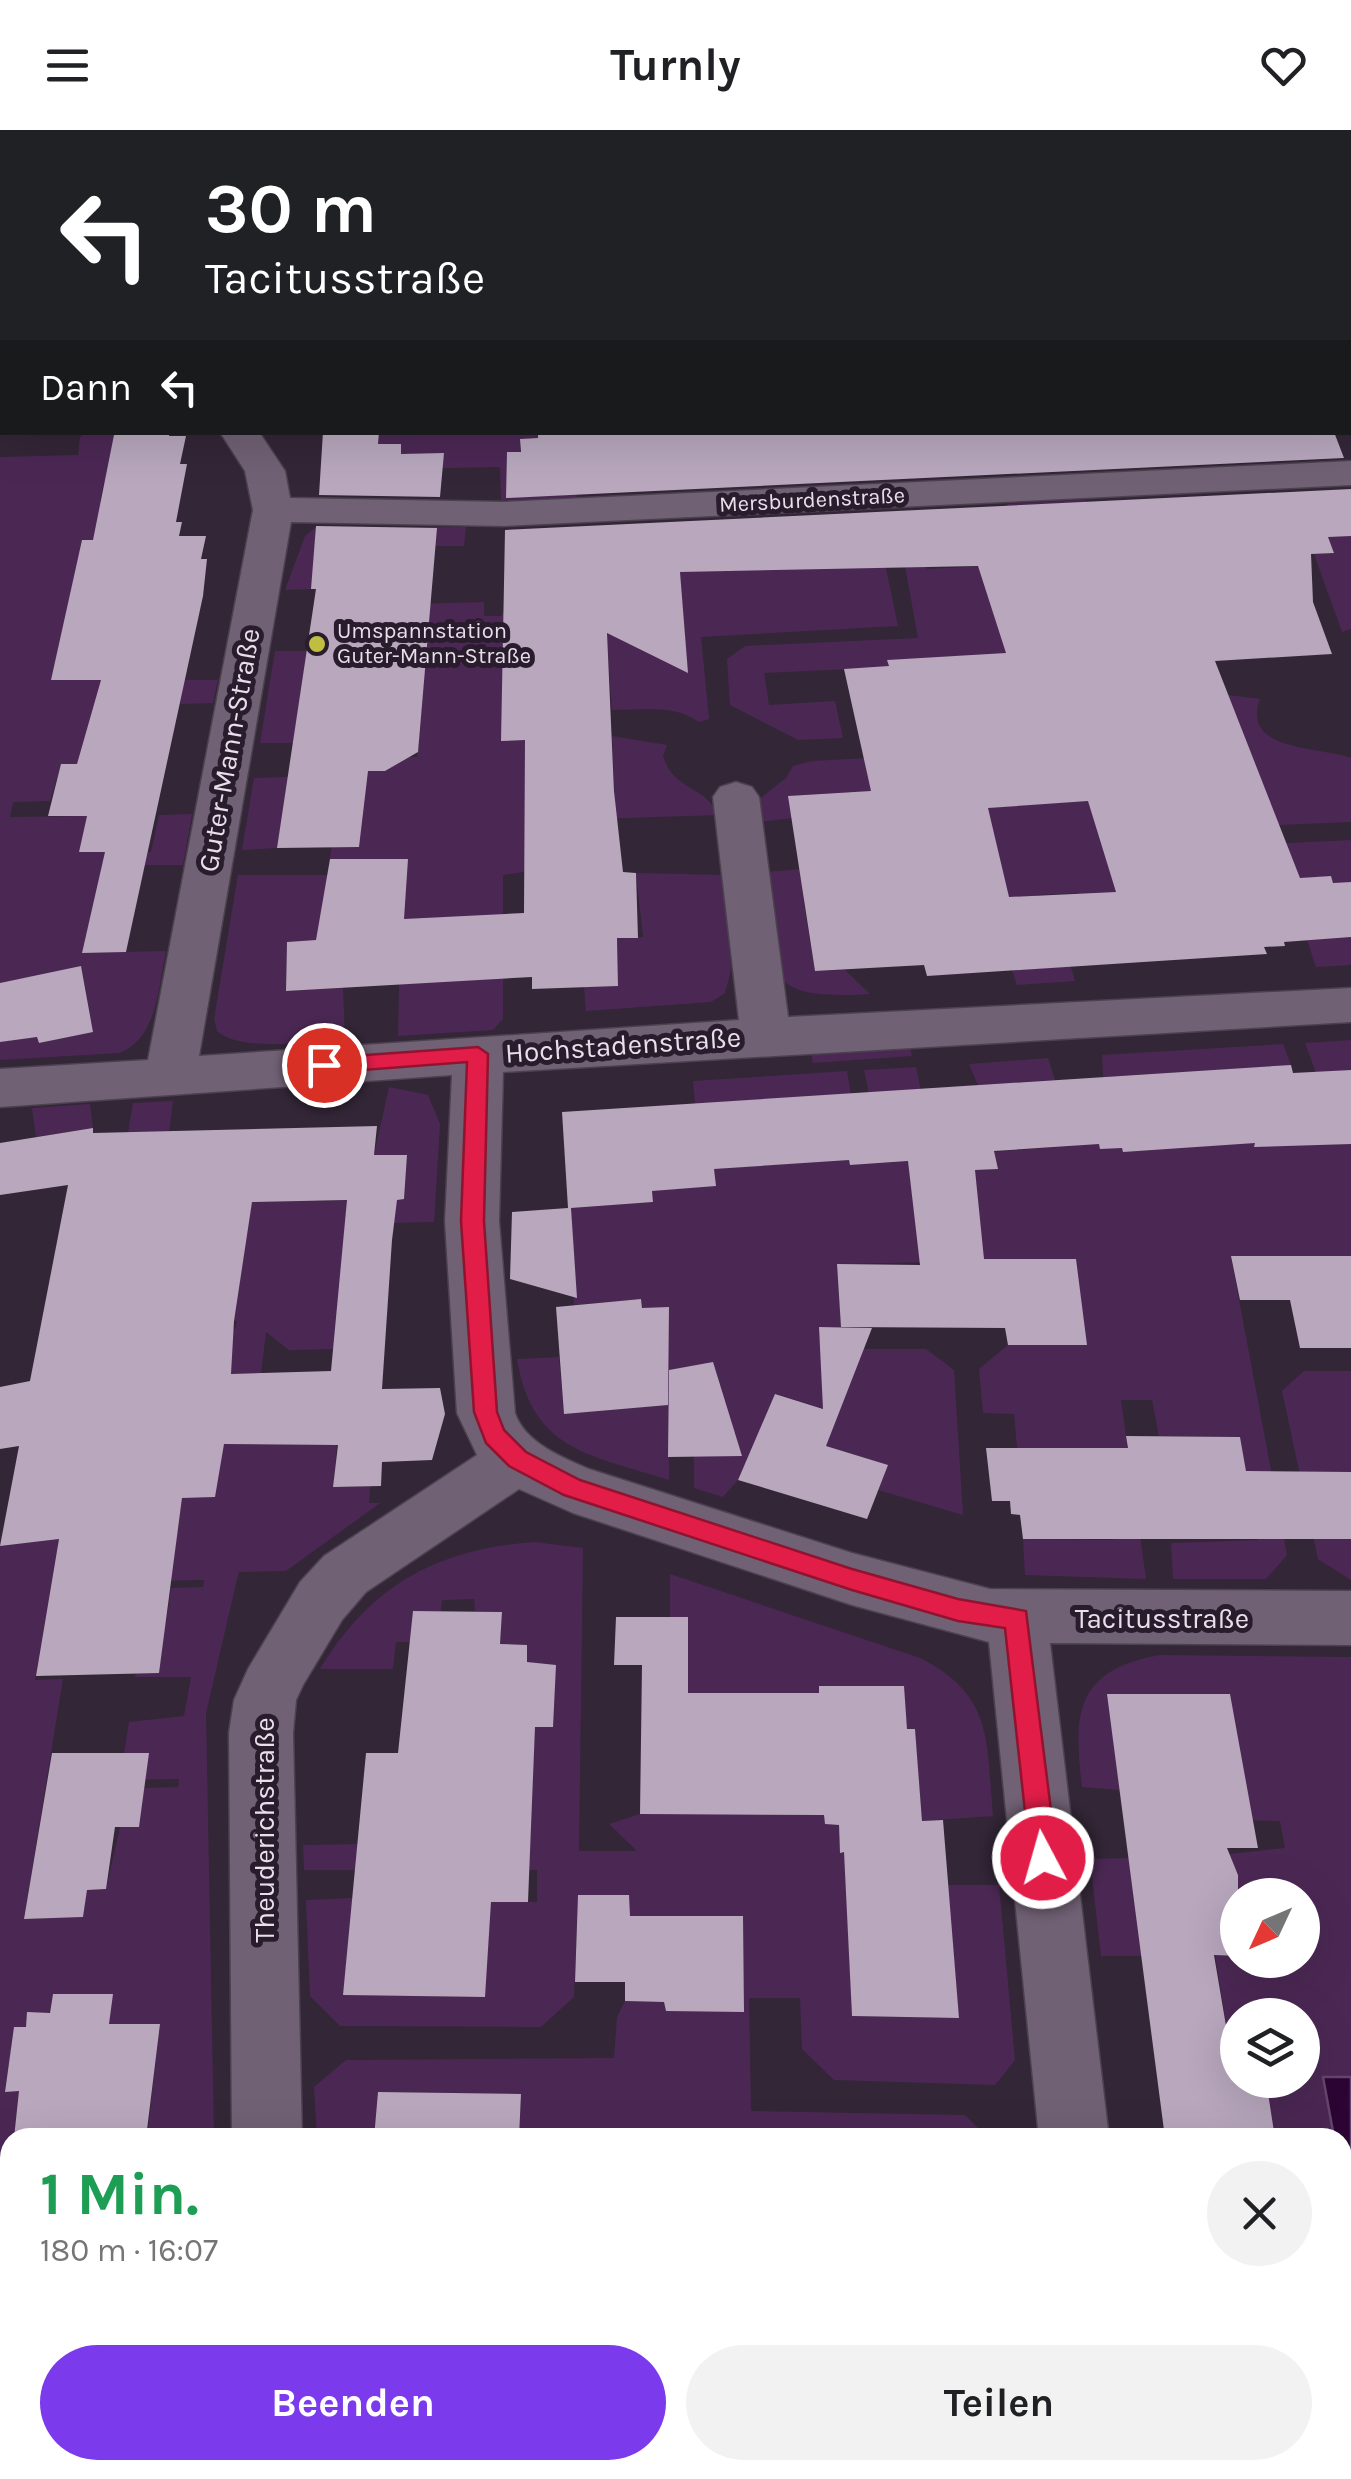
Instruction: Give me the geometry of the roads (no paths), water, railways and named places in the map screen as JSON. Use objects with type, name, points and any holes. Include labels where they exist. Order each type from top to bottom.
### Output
[{"type":"street","name":"Guter-Mann-Straße","points":[[170,1076],[273,510],[260,459],[241,435]]},
{"type":"street","name":"Mersburdenstraße","points":[[273,510],[505,514],[1351,473]]},
{"type":"street","name":"Hochstadenstraße","points":[[736,796],[766,1036]]},
{"type":"street","name":"Hochstadenstraße","points":[[0,1088],[766,1036],[1351,1006]]},
{"type":"street","name":"Tacitusstraße","points":[[478,1054],[473,1236],[486,1412],[494,1436],[518,1459],[573,1488],[958,1610],[1017,1619],[1351,1618]]},
{"type":"street","name":"Theuderichstraße","points":[[267,2128],[261,1752],[265,1700],[304,1626],[344,1574],[518,1459]]},
{"type":"street","points":[[1017,1619],[1073,2128]]},
{"type":"place","name":"Umspannstation Guter-Mann-Straße","points":[[317,644]]}]
